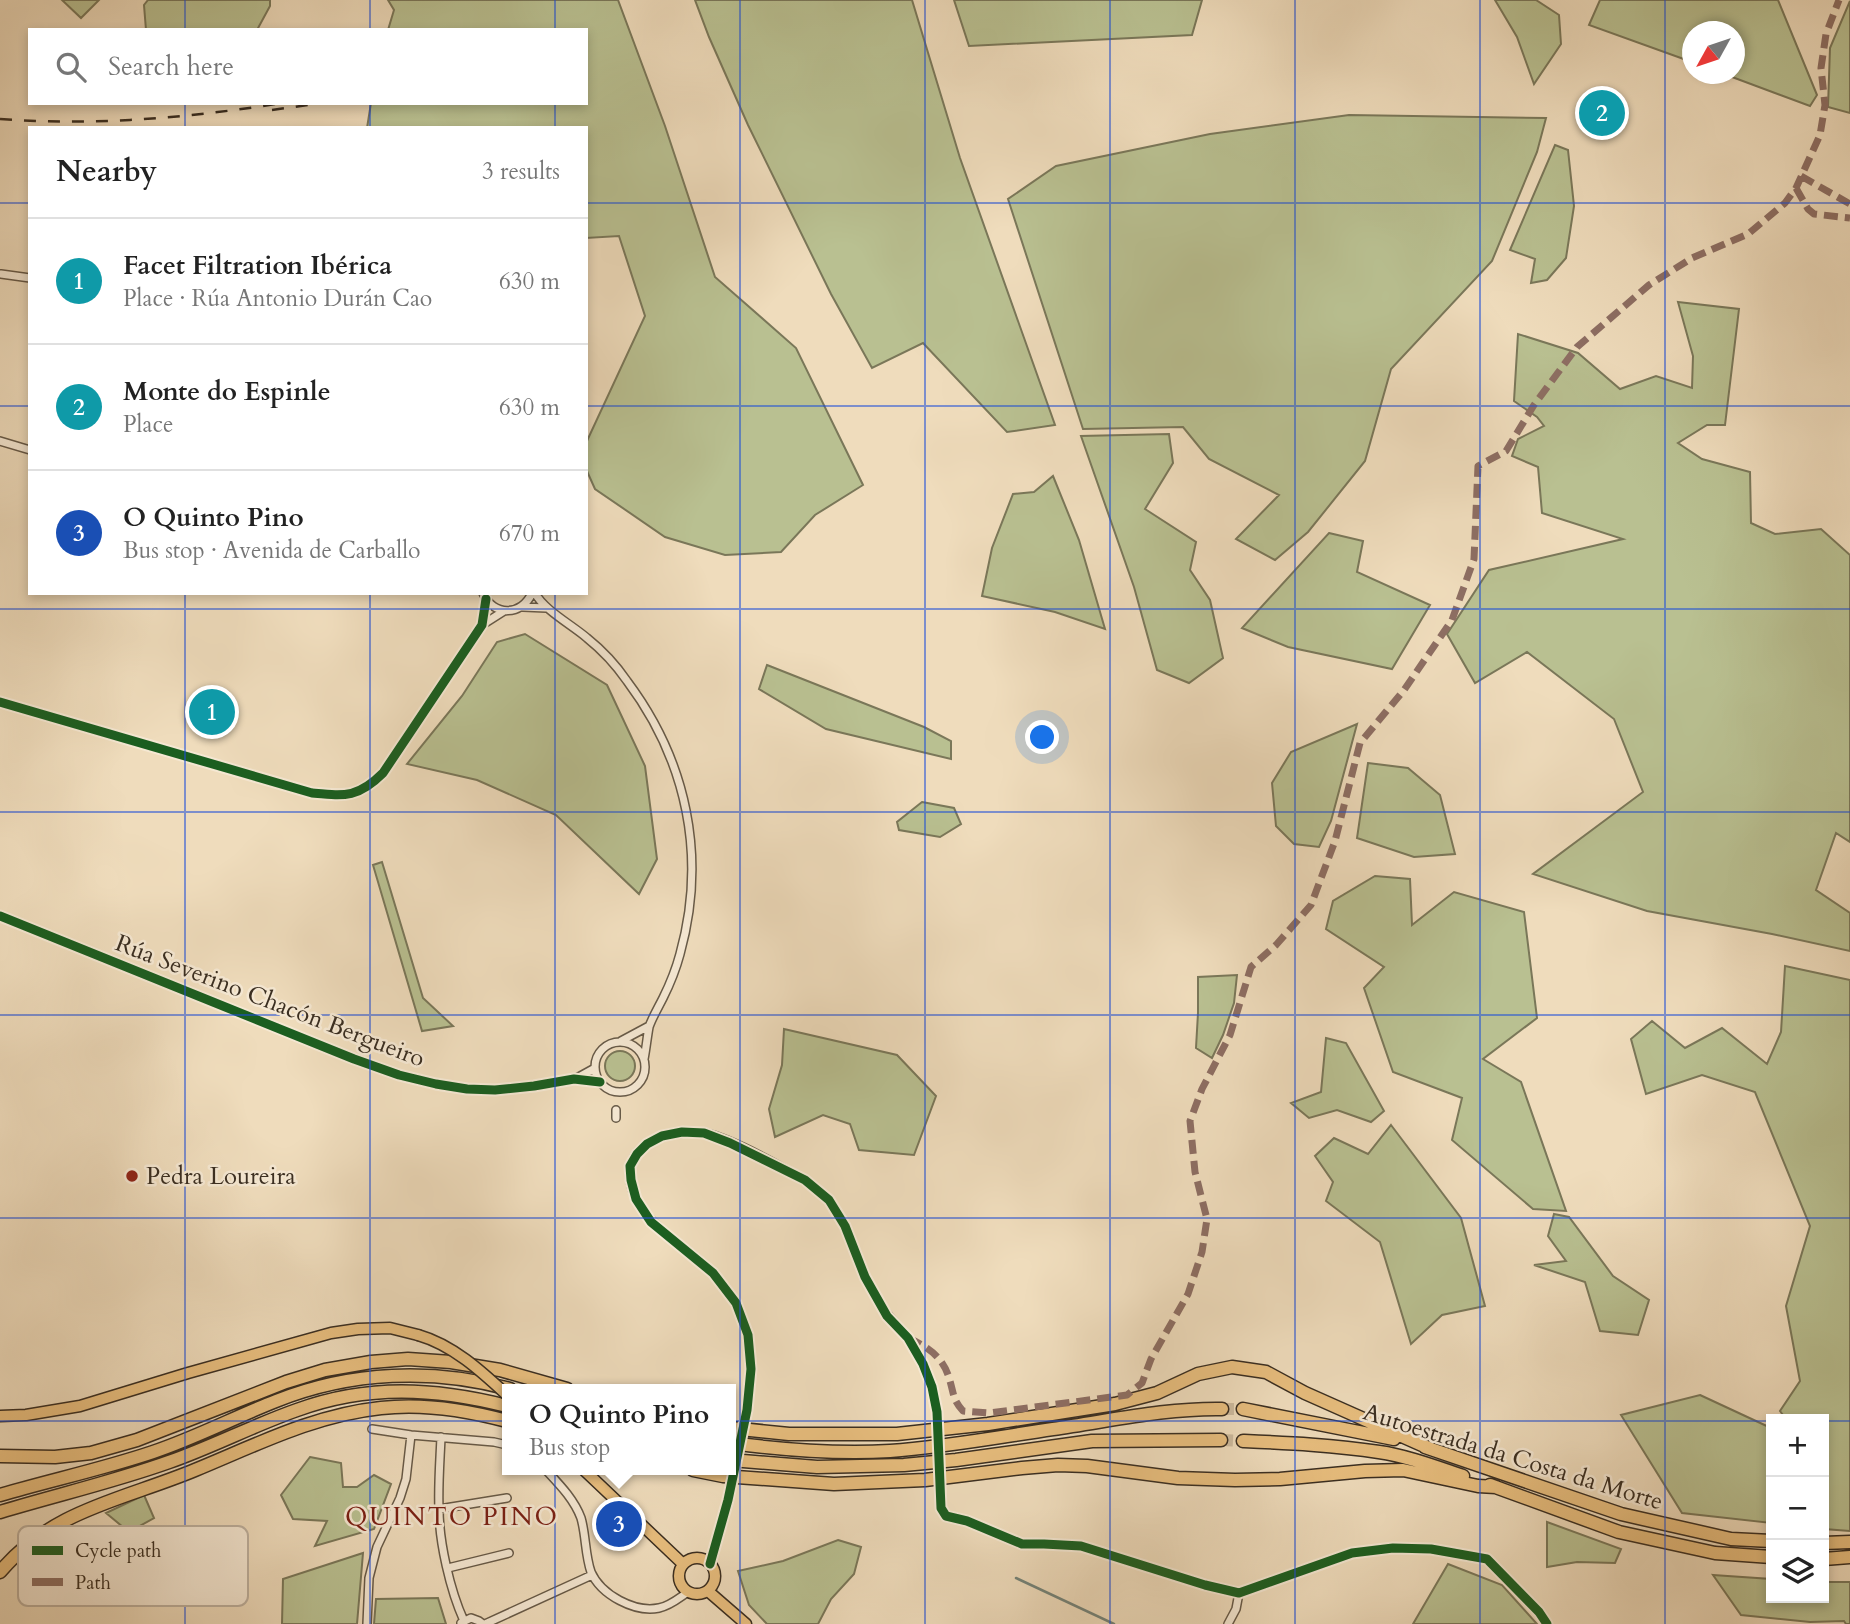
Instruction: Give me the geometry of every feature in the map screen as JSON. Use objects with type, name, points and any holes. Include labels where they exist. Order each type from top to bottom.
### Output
[{"type":"highway","points":[[0,1456],[55,1457],[91,1453],[137,1440],[312,1374],[371,1363],[408,1359],[451,1362],[500,1370],[549,1384]]},
{"type":"highway","points":[[736,1429],[789,1434],[897,1434],[988,1424],[1115,1404],[1157,1393],[1198,1374],[1232,1367],[1266,1372],[1431,1449]]},
{"type":"highway","points":[[0,1495],[155,1451],[278,1400],[355,1378],[403,1375],[443,1377],[481,1381],[502,1387]]},
{"type":"highway","points":[[0,1512],[133,1475],[298,1410],[351,1396],[385,1391],[426,1391],[466,1396],[502,1405]]},
{"type":"highway","points":[[54,1526],[79,1513],[192,1472],[308,1423],[345,1413],[383,1408],[424,1407],[502,1420]]},
{"type":"highway","points":[[736,1444],[823,1452],[890,1451],[956,1444],[1157,1412],[1195,1408],[1222,1409]]},
{"type":"highway","name":"Autoestrada da Costa da Morte","points":[[1243,1409],[1396,1439],[1620,1514],[1731,1539],[1766,1541]]},
{"type":"highway","points":[[736,1460],[817,1467],[904,1465],[1092,1441],[1221,1440]]},
{"type":"highway","name":"Autoestrada da Costa da Morte","points":[[1243,1441],[1381,1452],[1440,1468],[1619,1532],[1715,1553],[1766,1557]]},
{"type":"highway","points":[[718,1475],[834,1484],[925,1480],[1058,1465],[1178,1478],[1236,1480],[1403,1470],[1496,1488]]},
{"type":"highway","points":[[1829,1543],[1850,1542]]},
{"type":"highway","points":[[0,1572],[18,1553]]},
{"type":"highway","points":[[1829,1559],[1850,1557]]},
{"type":"main road","points":[[0,1416],[26,1415],[80,1406],[291,1343],[358,1329],[390,1328],[431,1339],[455,1351],[502,1390]]},
{"type":"main road","points":[[589,1475],[683,1564]]},
{"type":"main road","points":[[699,1558],[710,1564],[715,1580],[708,1591],[698,1595],[684,1590],[679,1581],[683,1564],[699,1558]]},
{"type":"main road","points":[[708,1591],[746,1624]]},
{"type":"street","points":[[0,267],[0,276],[28,278]]},
{"type":"street","points":[[0,441],[28,449]]},
{"type":"street","points":[[484,596],[494,608],[515,611],[523,607],[533,595]]},
{"type":"street","points":[[536,595],[546,608],[590,640],[612,661],[626,680],[665,742],[685,800],[692,868],[687,926],[671,982],[649,1026],[644,1059],[645,1072],[639,1084],[628,1091],[606,1088],[600,1082],[595,1068],[600,1052],[613,1042],[621,1041],[649,1026]]},
{"type":"street","points":[[482,625],[484,596]]},
{"type":"street","points":[[523,607],[546,608]]},
{"type":"street","points":[[0,702],[312,793],[340,796],[362,791],[383,773],[482,625],[504,611]]},
{"type":"street","name":"Rúa Severino Chacón Bergueiro","points":[[0,916],[399,1075],[453,1086],[495,1090],[574,1079],[600,1082]]},
{"type":"street","points":[[621,1041],[636,1047],[644,1059]]},
{"type":"street","name":"Rúa Severino Chacón Bergueiro","points":[[574,1079],[595,1068]]},
{"type":"street","points":[[736,1462],[747,1410],[751,1369],[748,1335],[736,1304],[713,1273],[651,1222],[636,1199],[631,1180],[630,1166],[637,1153],[662,1136],[682,1132],[704,1133],[804,1180],[829,1200],[845,1226],[865,1277],[887,1315],[908,1338],[923,1364],[932,1387],[937,1412]]},
{"type":"street","points":[[372,1429],[502,1444]]},
{"type":"street","points":[[367,1624],[369,1578],[377,1547],[400,1498],[411,1435]]},
{"type":"street","points":[[441,1437],[440,1526],[462,1622],[475,1619],[484,1624],[592,1575]]},
{"type":"street","points":[[550,1475],[573,1501],[581,1519],[592,1575],[613,1597],[634,1607],[651,1609],[662,1608],[688,1592]]},
{"type":"street","points":[[710,1564],[733,1475]]},
{"type":"street","points":[[439,1508],[507,1499]]},
{"type":"street","points":[[941,1508],[946,1516],[967,1521],[1022,1544],[1081,1546],[1239,1593],[1352,1553],[1393,1548],[1431,1549],[1487,1559],[1539,1612],[1547,1624]]},
{"type":"street","points":[[448,1568],[509,1553]]},
{"type":"street","points":[[1228,1624],[1236,1609],[1239,1593]]},
{"type":"green space","points":[[62,0],[99,0],[81,18]]},
{"type":"green space","points":[[148,0],[270,0],[270,6],[258,28],[146,28],[144,5]]},
{"type":"green space","points":[[388,0],[618,0],[665,126],[715,277],[796,348],[863,485],[815,515],[781,552],[725,555],[665,537],[595,489],[588,473],[588,439],[645,316],[619,236],[588,238],[588,126],[367,126],[371,105],[588,105],[588,28],[389,28],[394,10]]},
{"type":"green space","points":[[695,0],[912,0],[960,158],[1055,425],[1007,432],[923,343],[872,368],[831,294],[748,125]]},
{"type":"green space","points":[[954,0],[1202,0],[1192,35],[969,46]]},
{"type":"green space","points":[[1495,0],[1536,0],[1559,15],[1561,44],[1534,84],[1517,37]]},
{"type":"green space","points":[[1600,0],[1778,0],[1817,95],[1810,106],[1745,82],[1745,21],[1682,21],[1682,58],[1589,25]]},
{"type":"green space","points":[[1850,1],[1850,113],[1828,107],[1830,48]]},
{"type":"green space","points":[[1349,115],[1546,118],[1537,152],[1492,261],[1391,369],[1365,461],[1308,532],[1275,560],[1236,539],[1279,495],[1209,459],[1183,427],[1083,429],[1008,199],[1056,166],[1210,134]]},
{"type":"green space","points":[[1555,145],[1568,150],[1574,206],[1566,258],[1547,280],[1531,283],[1535,259],[1510,250]]},
{"type":"green space","points":[[1678,302],[1739,309],[1725,425],[1707,425],[1678,443],[1702,459],[1750,472],[1751,523],[1775,534],[1821,529],[1850,555],[1850,842],[1836,833],[1816,890],[1850,913],[1850,951],[1647,911],[1533,874],[1643,792],[1614,719],[1527,652],[1475,683],[1447,634],[1489,570],[1623,539],[1542,513],[1538,467],[1512,456],[1518,439],[1544,426],[1537,417],[1514,401],[1518,334],[1578,353],[1620,389],[1656,376],[1692,388],[1693,356]]},
{"type":"green space","points":[[1169,434],[1173,463],[1145,509],[1196,542],[1190,570],[1210,600],[1223,658],[1189,683],[1157,670],[1134,587],[1081,436]]},
{"type":"green space","points":[[1053,476],[1079,540],[1105,629],[1055,612],[982,596],[992,548],[1013,494],[1034,492]]},
{"type":"green space","points":[[1329,533],[1363,541],[1357,572],[1430,605],[1392,669],[1288,647],[1242,628]]},
{"type":"green space","points":[[525,634],[607,685],[645,766],[657,859],[639,894],[556,815],[477,780],[407,764],[462,696],[497,642]]},
{"type":"green space","points":[[767,665],[924,727],[951,741],[951,759],[826,729],[759,689]]},
{"type":"green space","points":[[1357,724],[1331,821],[1319,847],[1294,844],[1276,826],[1272,783],[1291,752]]},
{"type":"green space","points":[[1368,763],[1408,768],[1440,795],[1455,854],[1414,857],[1357,838]]},
{"type":"green space","points":[[922,802],[954,808],[961,824],[940,837],[899,830],[897,822]]},
{"type":"green space","points":[[382,862],[423,998],[453,1026],[422,1031],[373,865]]},
{"type":"green space","points":[[1375,876],[1410,879],[1412,925],[1454,892],[1524,912],[1537,1018],[1483,1059],[1521,1082],[1566,1211],[1533,1209],[1452,1140],[1462,1098],[1393,1072],[1364,988],[1384,967],[1326,929],[1333,901]]},
{"type":"green space","points":[[1785,966],[1850,980],[1850,1531],[1829,1529],[1829,1414],[1782,1414],[1780,1411],[1800,1381],[1786,1306],[1810,1226],[1755,1092],[1702,1075],[1646,1094],[1631,1039],[1652,1021],[1685,1048],[1722,1028],[1767,1064],[1781,1032]]},
{"type":"green space","points":[[1237,975],[1234,1003],[1212,1058],[1196,1048],[1198,977]]},
{"type":"green space","points":[[784,1029],[897,1055],[936,1096],[914,1155],[859,1150],[850,1124],[823,1115],[775,1137],[769,1109],[782,1065]]},
{"type":"green space","points":[[1326,1038],[1346,1043],[1384,1111],[1371,1122],[1337,1110],[1309,1118],[1291,1103],[1321,1092]]},
{"type":"green space","points":[[620,1051],[631,1055],[635,1066],[631,1077],[620,1081],[609,1077],[605,1066],[609,1055]]},
{"type":"green space","points":[[1391,1125],[1461,1218],[1485,1306],[1442,1315],[1411,1344],[1380,1242],[1326,1201],[1333,1182],[1315,1156],[1334,1138],[1368,1154]]},
{"type":"green space","points":[[1554,1214],[1569,1217],[1613,1276],[1649,1300],[1638,1335],[1600,1331],[1585,1282],[1534,1265],[1566,1261],[1548,1236]]},
{"type":"green space","points":[[1700,1395],[1766,1426],[1766,1522],[1682,1513],[1621,1415]]},
{"type":"green space","points":[[310,1457],[341,1463],[343,1487],[357,1487],[374,1475],[391,1484],[374,1529],[315,1546],[327,1521],[293,1519],[281,1495]]},
{"type":"green space","points":[[144,1495],[154,1518],[140,1526],[122,1526],[106,1513]]},
{"type":"green space","points":[[1547,1522],[1621,1549],[1615,1563],[1577,1562],[1547,1567]]},
{"type":"green space","points":[[838,1540],[861,1547],[854,1574],[831,1599],[818,1624],[767,1624],[749,1605],[738,1571],[783,1561]]},
{"type":"green space","points":[[363,1553],[357,1624],[282,1624],[283,1579]]},
{"type":"green space","points":[[1448,1564],[1502,1585],[1537,1624],[1413,1624]]},
{"type":"green space","points":[[1713,1575],[1766,1579],[1766,1603],[1829,1603],[1829,1582],[1850,1582],[1850,1624],[1844,1621],[1810,1622],[1741,1615]]},
{"type":"green space","points":[[438,1598],[446,1624],[374,1624],[376,1599]]},
{"type":"waterway","points":[[1016,1578],[1114,1624]]},
{"type":"tunnel","points":[[1222,1409],[1243,1409]]},
{"type":"tunnel","points":[[937,1412],[941,1508]]},
{"type":"tunnel","points":[[1221,1440],[1243,1441]]},
{"type":"railway","points":[[0,119],[106,121],[212,113],[268,105]]},
{"type":"railway","points":[[272,110],[308,105]]},
{"type":"marked path","points":[[908,1338],[929,1349],[940,1360],[963,1411],[989,1413],[1127,1395],[1142,1383],[1151,1359],[1188,1294],[1202,1252],[1207,1219],[1195,1172],[1190,1121],[1202,1089],[1230,1035],[1251,967],[1276,945],[1311,905],[1335,841],[1360,743],[1404,690],[1452,620],[1474,559],[1478,466],[1506,451],[1534,405],[1577,347],[1649,285],[1692,258],[1748,234],[1785,203],[1796,188],[1820,135],[1825,105],[1821,68],[1826,34],[1839,0]]},
{"type":"marked path","points":[[1801,176],[1850,204]]},
{"type":"marked path","points":[[1796,188],[1814,214],[1850,218]]},
{"type":"cycle path","points":[[0,702],[312,793],[342,795],[366,787],[383,773],[482,625],[486,599]]},
{"type":"cycle path","points":[[0,916],[399,1075],[467,1089],[495,1090],[574,1079],[600,1082]]},
{"type":"cycle path","points":[[736,1462],[747,1410],[751,1369],[748,1335],[736,1303],[713,1273],[651,1222],[636,1199],[631,1180],[630,1166],[647,1144],[662,1136],[682,1132],[704,1133],[730,1143],[805,1180],[829,1200],[845,1226],[865,1277],[887,1316],[908,1338],[932,1387],[937,1412],[941,1508],[946,1516],[967,1521],[1022,1544],[1081,1546],[1239,1593],[1352,1553],[1393,1548],[1431,1549],[1487,1559],[1539,1612],[1547,1624]]},
{"type":"cycle path","points":[[710,1564],[733,1475]]},
{"type":"place","name":"Monte do Espinle","points":[[1602,113]]},
{"type":"place","name":"Facet Filtration Ibérica","points":[[212,712]]},
{"type":"place","name":"Pedra Loureira","points":[[132,1176]]},
{"type":"place","name":"O Quinto Pino","points":[[619,1524]]},
{"type":"district","name":"QUINTO PINO","points":[[452,1516]]}]
